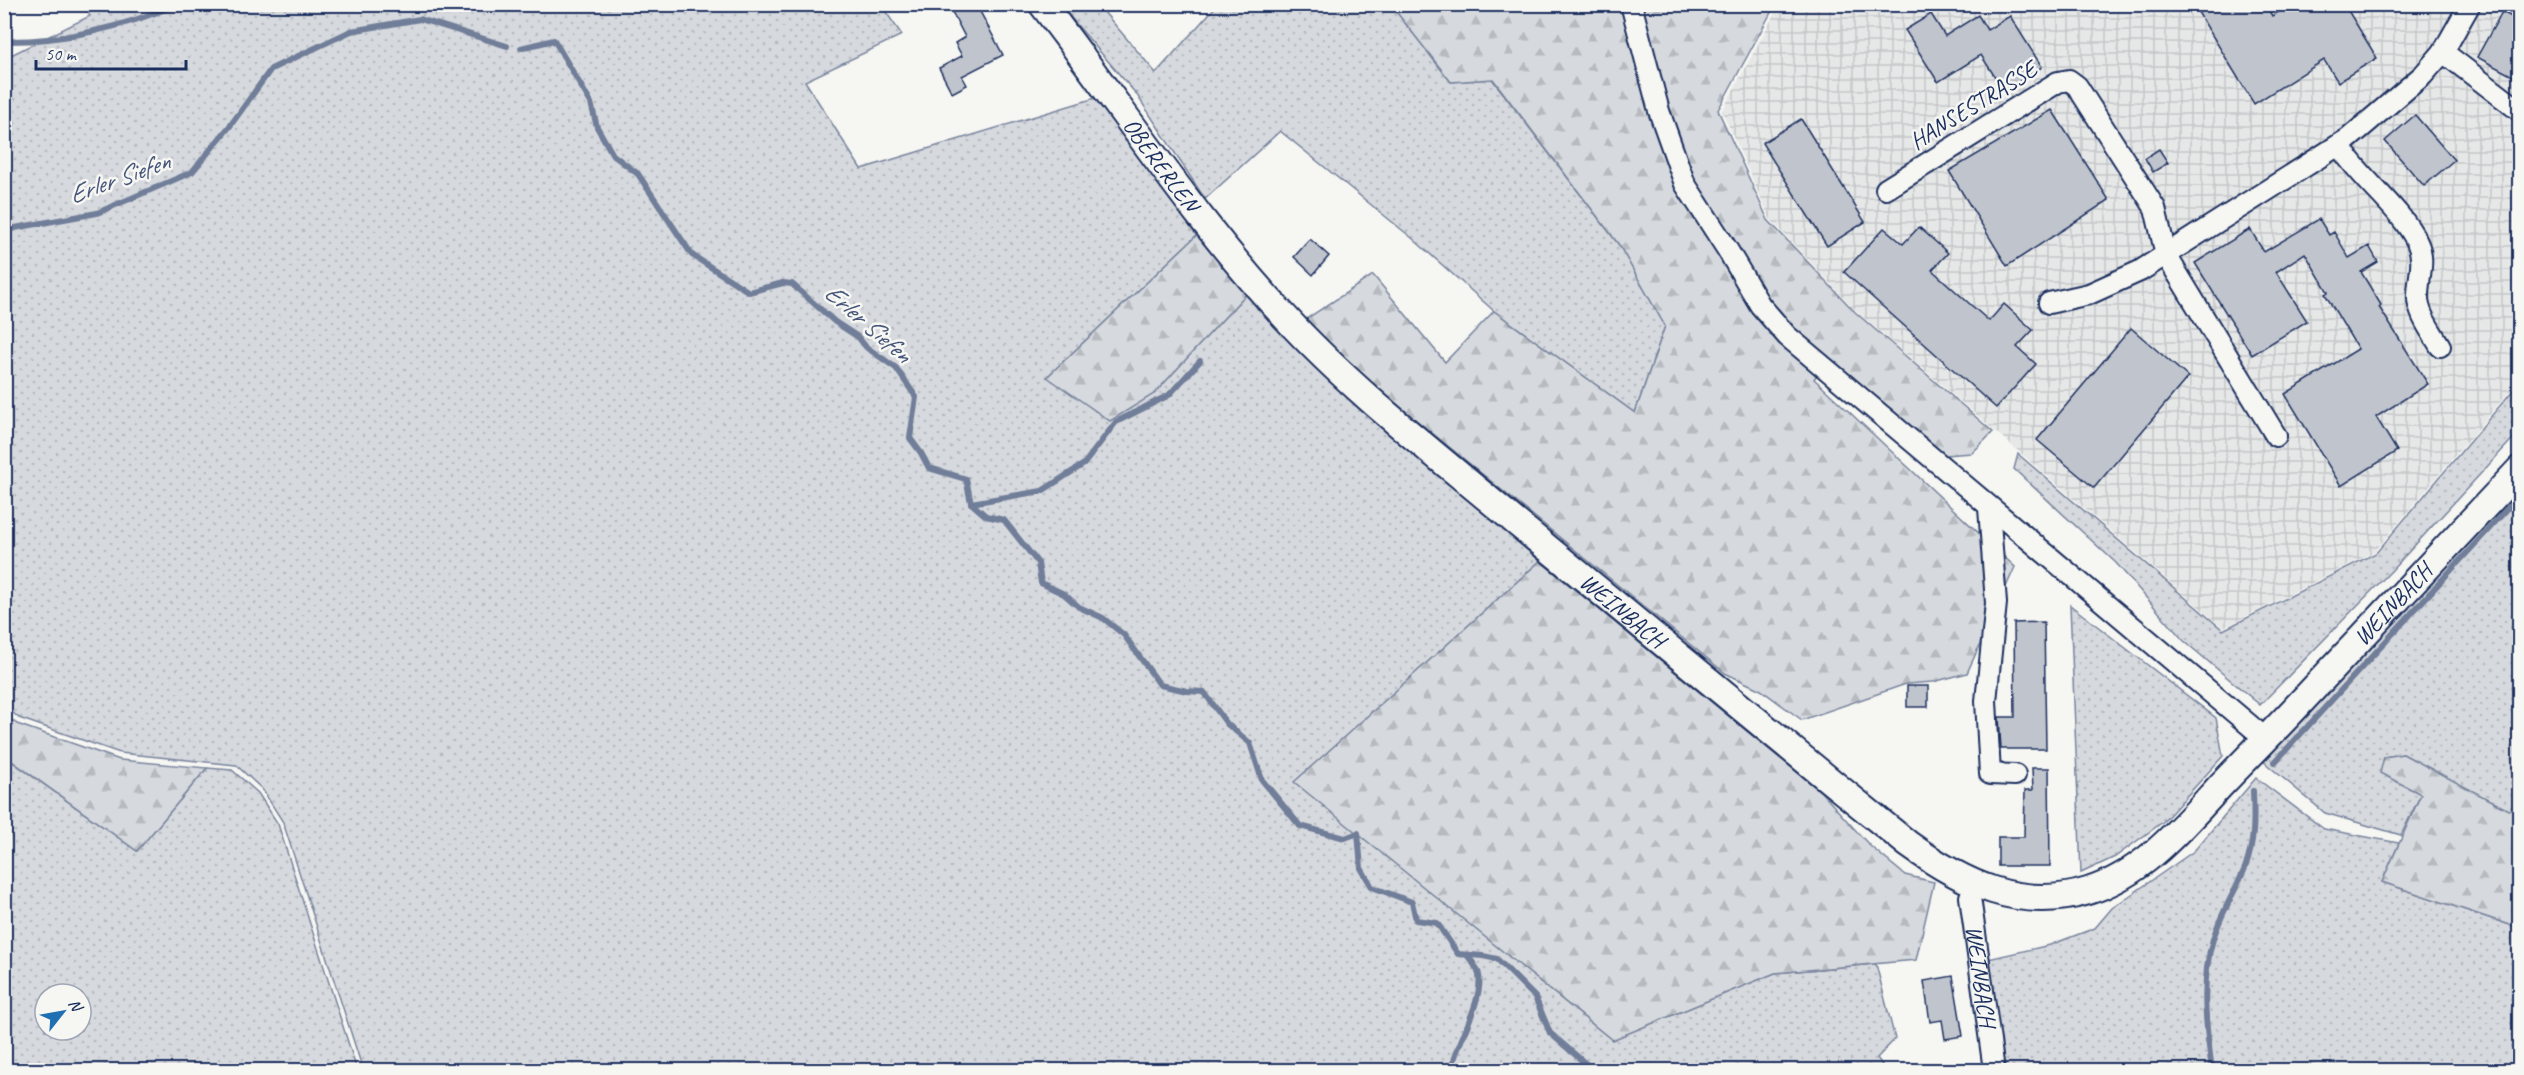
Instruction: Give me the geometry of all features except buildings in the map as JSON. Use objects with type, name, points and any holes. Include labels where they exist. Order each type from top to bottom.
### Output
[{"type":"main road","name":"OBERERLEN","points":[[1042,4],[1098,76],[1197,212],[1285,318]]},
{"type":"main road","name":"WEINBACH","points":[[1285,318],[1334,367],[1383,410],[1908,844],[1955,876],[1999,892],[2038,898],[2072,895],[2090,891],[2110,882],[2143,862],[2176,834],[2520,469]]},
{"type":"street","points":[[1631,4],[1659,111],[1684,184],[1727,249],[1760,305],[1787,336],[2266,740]]},
{"type":"street","points":[[2049,303],[2090,294],[2140,271],[2339,145],[2423,75],[2443,52],[2470,4]]},
{"type":"street","points":[[2443,52],[2520,111]]},
{"type":"street","name":"HANSESTRASSE","points":[[1886,189],[2058,82],[2069,80],[2077,86],[2155,208],[2166,255],[2276,436]]},
{"type":"street","points":[[2339,145],[2351,165],[2402,220],[2417,242],[2422,257],[2417,297],[2421,311],[2440,346]]},
{"type":"street","points":[[1989,508],[1996,603],[1986,701],[1990,774],[2015,776]]},
{"type":"street","name":"WEINBACH","points":[[1975,884],[1970,897],[1994,1071]]},
{"type":"shaded area","points":[[1789,5],[2519,5],[2519,380],[2374,552],[2223,628],[1856,311],[1770,219],[1722,111],[1775,13]]},
{"type":"green space","points":[[84,5],[881,5],[902,35],[805,81],[861,169],[1095,98],[1199,233],[1047,377],[1154,394],[1247,293],[1350,396],[1540,561],[1295,782],[1612,1040],[1775,973],[1876,964],[1895,1039],[1877,1058],[1886,1070],[363,1070],[283,822],[262,789],[236,765],[120,753],[19,718],[5,706],[5,58],[90,16]]},
{"type":"green space","points":[[1060,5],[1098,5],[1156,73],[1217,5],[1391,5],[1451,82],[1492,79],[1619,245],[1665,326],[1635,413],[1494,311],[1412,238],[1280,131],[1205,199],[1137,95]]},
{"type":"green space","points":[[1391,5],[1780,5],[1773,9],[1718,110],[1768,220],[1855,312],[1993,432],[1972,453],[1945,455],[1829,357],[1814,379],[2015,567],[1967,673],[1933,682],[1906,684],[1802,720],[1761,690],[1725,673],[1376,387],[1303,321],[1373,275],[1445,362],[1494,311],[1635,413],[1665,326],[1619,245],[1493,79],[1451,82]]},
{"type":"green space","points":[[1199,233],[1247,293],[1154,394],[1110,421],[1047,377]]},
{"type":"green space","points":[[2519,383],[2519,432],[2392,570],[2260,705],[2184,641],[2116,563],[2014,469],[2018,454],[2223,630],[2376,553]]},
{"type":"green space","points":[[2519,480],[2519,807],[2508,810],[2403,754],[2384,757],[2381,773],[2421,794],[2401,835],[2325,813],[2264,762],[2456,546]]},
{"type":"green space","points":[[1540,561],[1821,792],[1870,846],[1905,875],[1934,882],[1916,960],[1775,973],[1612,1040],[1294,782]]},
{"type":"green space","points":[[2070,605],[2216,718],[2223,756],[2164,821],[2115,857],[2081,873]]},
{"type":"green space","points":[[4,714],[17,724],[120,760],[207,768],[137,851],[5,756]]},
{"type":"green space","points":[[2403,754],[2508,810],[2519,807],[2519,928],[2382,882],[2421,794],[2380,773],[2384,757]]},
{"type":"green space","points":[[4,756],[137,851],[207,768],[232,770],[258,793],[278,824],[357,1070],[5,1070]]},
{"type":"green space","points":[[2256,778],[2324,829],[2399,843],[2382,882],[2519,928],[2519,1070],[1999,1070],[1988,959],[2050,945],[2095,928],[2112,908],[2194,851]]},
{"type":"waterway","points":[[4,41],[70,36],[136,20],[177,4]]},
{"type":"waterway","name":"Erler Siefen","points":[[4,230],[97,213],[192,172],[230,126],[271,69],[351,31],[420,19],[507,46]]},
{"type":"waterway","name":"Erler Siefen","points":[[521,48],[554,40],[591,103],[597,127],[613,155],[638,174],[692,255],[749,292],[783,283],[792,284],[835,322],[858,337],[866,347],[896,368],[916,397],[910,438],[929,468],[966,479],[971,503],[986,516],[1004,520],[1038,563],[1041,583],[1064,594],[1079,607],[1103,618],[1124,635],[1160,685],[1204,692],[1227,724],[1250,743],[1262,780],[1300,826],[1345,838],[1358,833],[1361,868],[1372,887],[1412,902],[1416,920],[1437,923],[1458,954],[1497,959],[1535,997],[1550,1033],[1593,1070]]},
{"type":"waterway","points":[[971,503],[1042,491],[1084,464],[1116,422],[1169,395],[1200,361]]},
{"type":"waterway","points":[[2275,762],[2520,495]]},
{"type":"waterway","points":[[2212,1070],[2206,1021],[2205,988],[2209,955],[2216,929],[2241,877],[2251,849],[2253,791]]},
{"type":"waterway","points":[[1454,1060],[1478,995],[1479,975],[1467,955]]}]
